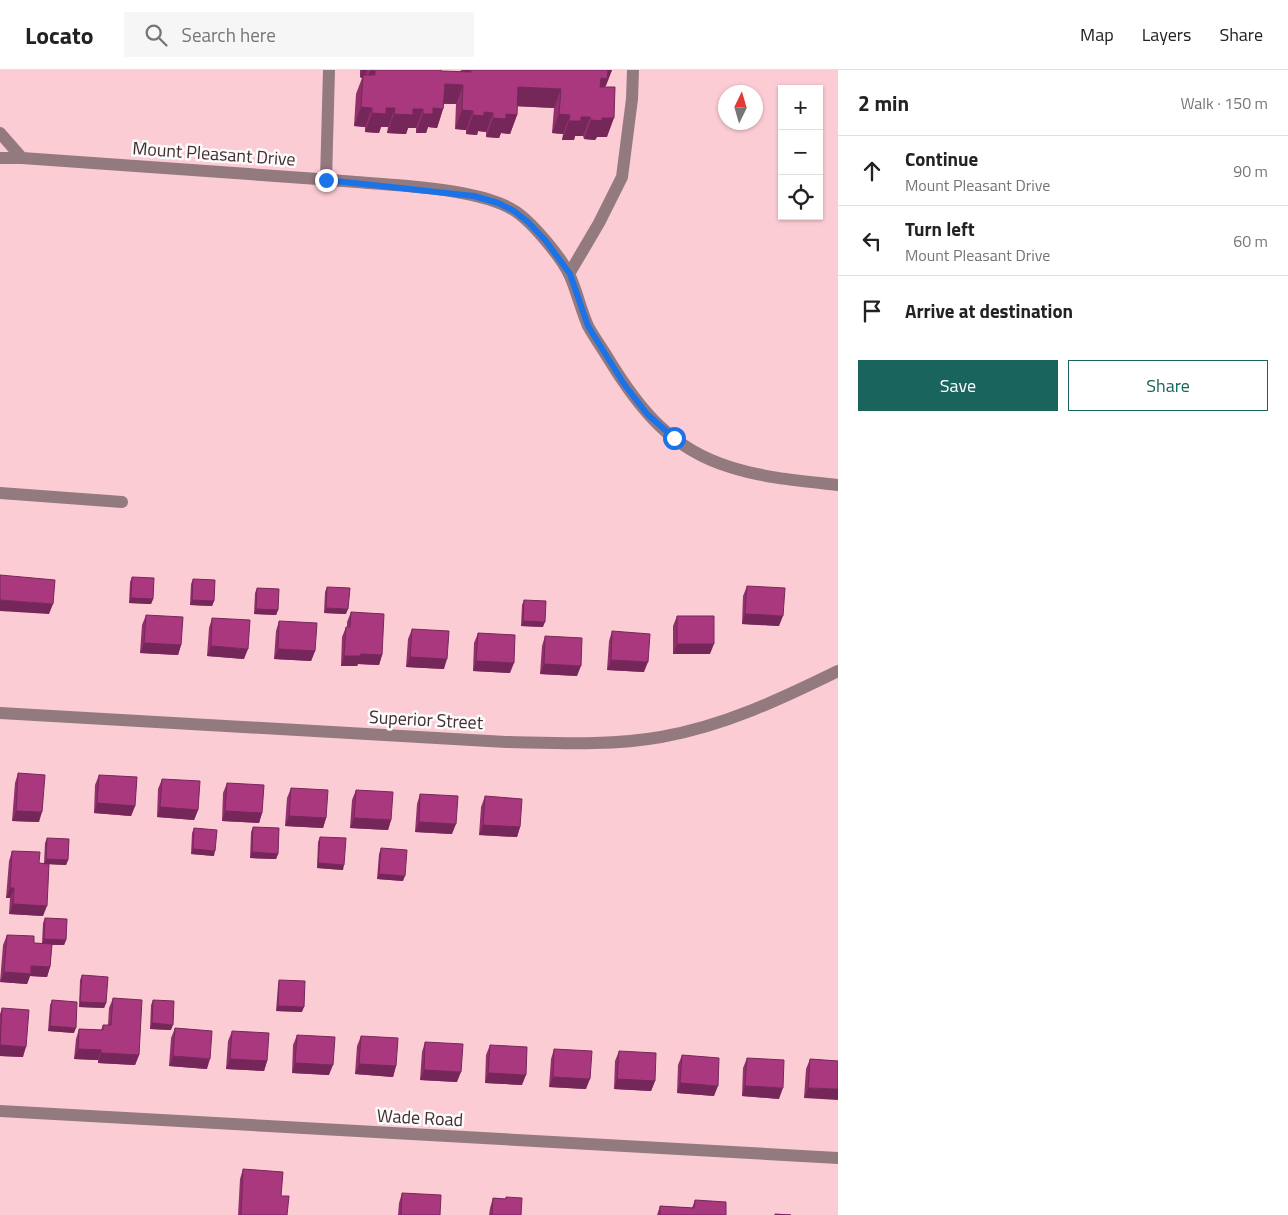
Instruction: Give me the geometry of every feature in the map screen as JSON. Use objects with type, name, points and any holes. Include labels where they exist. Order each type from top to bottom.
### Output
[{"type":"street","points":[[326,180],[329,70]]},
{"type":"street","points":[[570,274],[622,177],[632,100],[633,70]]},
{"type":"street","points":[[0,133],[22,158]]},
{"type":"street","name":"Mount Pleasant Drive","points":[[0,158],[326,180],[442,191],[474,196],[498,203],[514,211],[528,222],[545,240],[570,274],[588,326],[624,384],[647,414],[674,438],[701,456],[730,468],[771,476],[838,485]]},
{"type":"street","points":[[0,493],[122,502]]},
{"type":"street","name":"Superior Street","points":[[0,713],[506,742],[628,742],[660,737],[724,722],[775,702],[838,671]]},
{"type":"street","name":"Wade Road","points":[[0,1111],[838,1158]]},
{"type":"building","points":[[371,70],[471,72],[471,70],[608,70],[607,79],[601,78],[600,87],[615,87],[614,118],[602,118],[602,121],[591,120],[590,117],[581,117],[581,121],[569,121],[570,115],[559,114],[561,89],[518,87],[517,115],[506,114],[506,119],[493,118],[493,113],[484,112],[484,116],[473,115],[473,111],[462,110],[463,85],[445,84],[443,109],[433,108],[433,114],[423,114],[423,109],[413,109],[413,115],[394,114],[395,108],[386,108],[386,114],[372,113],[372,108],[361,107],[363,75],[375,75],[375,71]]},
{"type":"building","points":[[0,575],[55,580],[53,604],[0,600]]},
{"type":"building","points":[[132,577],[154,578],[153,599],[131,598]]},
{"type":"building","points":[[193,579],[215,580],[214,601],[192,600]]},
{"type":"building","points":[[747,586],[785,588],[783,616],[745,614]]},
{"type":"building","points":[[327,587],[350,588],[348,609],[326,608]]},
{"type":"building","points":[[257,588],[279,589],[278,610],[256,609]]},
{"type":"building","points":[[524,600],[546,601],[545,622],[523,621]]},
{"type":"building","points":[[351,612],[384,614],[382,655],[361,654],[360,656],[344,656],[346,627],[350,627]]},
{"type":"building","points":[[146,615],[183,617],[181,645],[144,643]]},
{"type":"building","points":[[677,616],[714,616],[714,644],[677,644]]},
{"type":"building","points":[[212,618],[250,620],[248,649],[211,646]]},
{"type":"building","points":[[279,621],[317,623],[315,651],[278,649]]},
{"type":"building","points":[[412,629],[449,631],[447,659],[410,657]]},
{"type":"building","points":[[612,631],[650,634],[648,662],[611,660]]},
{"type":"building","points":[[478,633],[515,635],[514,663],[476,661]]},
{"type":"building","points":[[545,636],[582,638],[581,666],[544,664]]},
{"type":"building","points":[[18,773],[45,775],[42,812],[16,811]]},
{"type":"building","points":[[99,775],[137,777],[135,806],[97,803]]},
{"type":"building","points":[[162,779],[200,781],[198,810],[160,807]]},
{"type":"building","points":[[227,783],[264,785],[262,813],[225,811]]},
{"type":"building","points":[[291,788],[328,790],[326,818],[289,816]]},
{"type":"building","points":[[356,790],[393,792],[391,820],[354,818]]},
{"type":"building","points":[[420,794],[458,796],[456,824],[419,822]]},
{"type":"building","points":[[485,796],[522,799],[520,827],[483,825]]},
{"type":"building","points":[[253,827],[279,828],[278,854],[252,852]]},
{"type":"building","points":[[194,828],[217,830],[215,851],[193,849]]},
{"type":"building","points":[[320,837],[346,838],[344,865],[318,863]]},
{"type":"building","points":[[47,838],[69,839],[68,860],[46,859]]},
{"type":"building","points":[[381,848],[407,850],[405,876],[379,874]]},
{"type":"building","points":[[12,851],[40,852],[39,863],[49,864],[47,906],[13,904],[14,888],[10,888]]},
{"type":"building","points":[[45,918],[67,919],[66,940],[44,939]]},
{"type":"building","points":[[7,935],[34,936],[34,943],[52,944],[50,967],[31,966],[31,974],[4,972]]},
{"type":"building","points":[[82,975],[108,977],[106,1003],[80,1002]]},
{"type":"building","points":[[279,980],[305,981],[304,1007],[278,1006]]},
{"type":"building","points":[[113,998],[142,1000],[139,1055],[101,1053],[101,1050],[78,1049],[79,1029],[103,1030],[103,1025],[111,1025]]},
{"type":"building","points":[[52,1000],[77,1002],[76,1028],[50,1026]]},
{"type":"building","points":[[153,1000],[174,1001],[173,1025],[152,1023]]},
{"type":"building","points":[[2,1008],[29,1010],[26,1047],[0,1045]]},
{"type":"building","points":[[175,1028],[212,1031],[210,1059],[173,1056]]},
{"type":"building","points":[[232,1031],[269,1033],[267,1061],[230,1059]]},
{"type":"building","points":[[297,1035],[335,1037],[333,1065],[295,1063]]},
{"type":"building","points":[[361,1036],[398,1038],[396,1066],[359,1064]]},
{"type":"building","points":[[425,1042],[463,1044],[461,1072],[424,1070]]},
{"type":"building","points":[[490,1045],[527,1047],[526,1075],[488,1073]]},
{"type":"building","points":[[554,1049],[592,1051],[590,1079],[553,1077]]},
{"type":"building","points":[[619,1051],[656,1053],[655,1081],[617,1079]]},
{"type":"building","points":[[682,1055],[719,1058],[718,1086],[680,1083]]},
{"type":"building","points":[[747,1058],[784,1060],[783,1088],[745,1086]]},
{"type":"building","points":[[810,1059],[838,1061],[838,1089],[808,1088]]},
{"type":"building","points":[[243,1169],[283,1172],[281,1196],[289,1196],[287,1215],[241,1215]]},
{"type":"building","points":[[402,1193],[441,1195],[440,1215],[401,1215]]},
{"type":"building","points":[[506,1197],[522,1198],[521,1215],[492,1215],[493,1198],[506,1199]]},
{"type":"building","points":[[695,1200],[726,1202],[726,1215],[660,1215],[660,1206],[694,1208]]},
{"type":"route","points":[[326,180],[442,191],[474,196],[498,203],[514,211],[528,222],[545,240],[570,274],[588,326],[624,384],[647,414],[674,438]]}]
